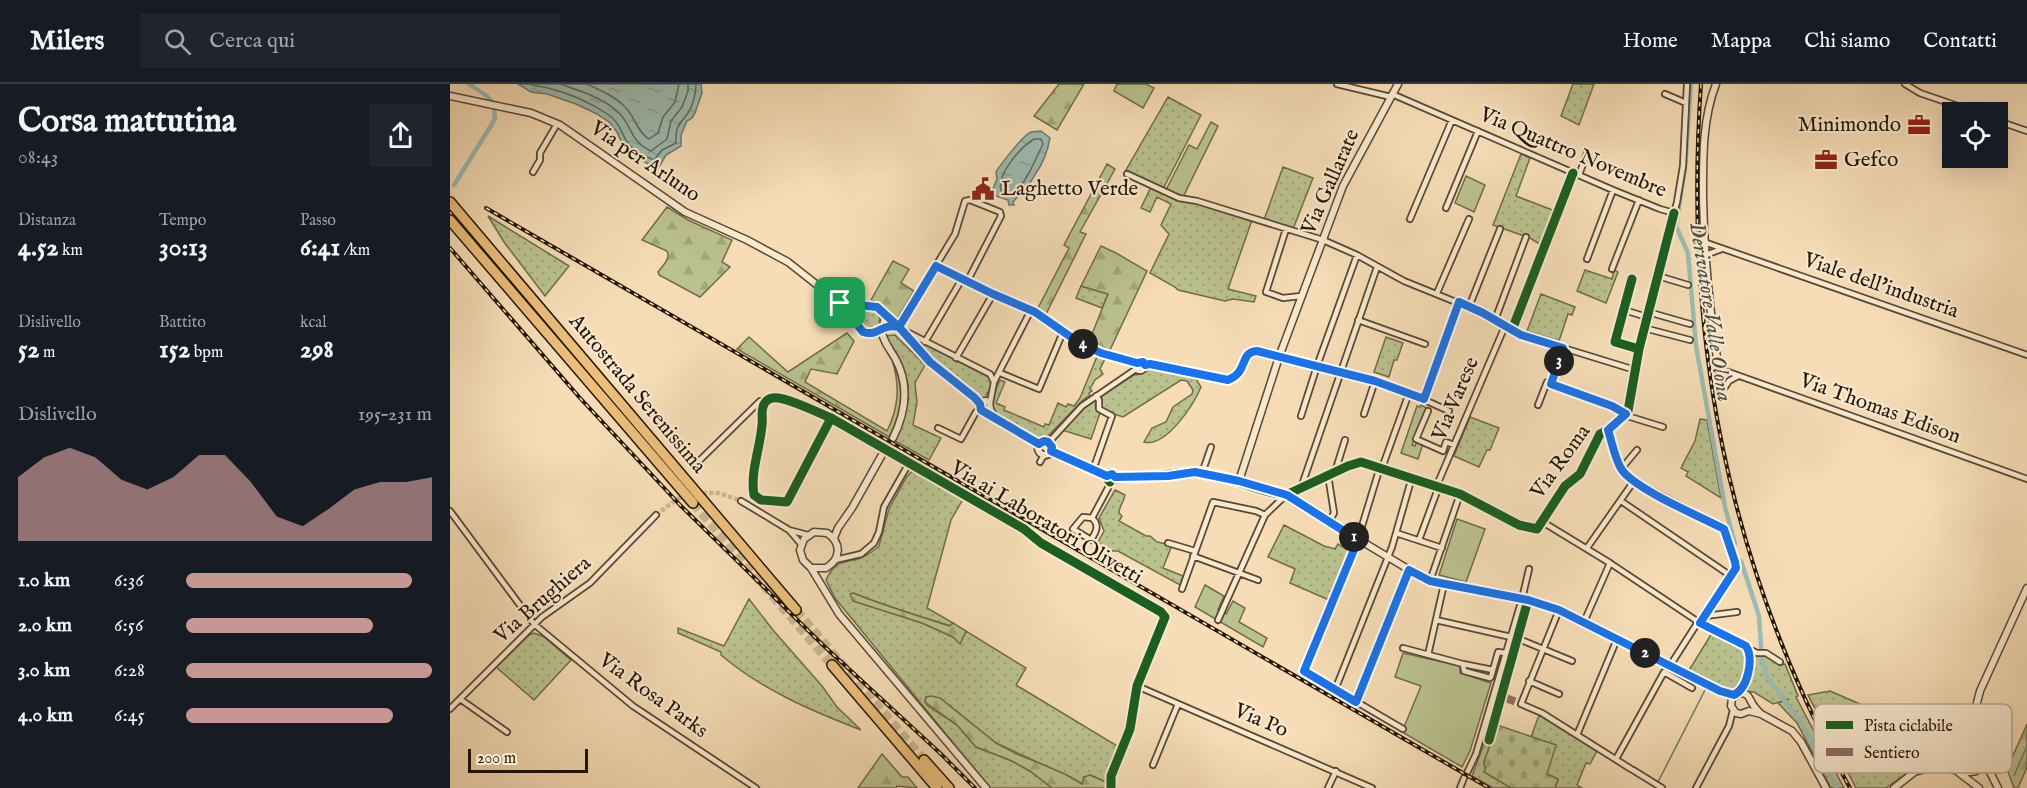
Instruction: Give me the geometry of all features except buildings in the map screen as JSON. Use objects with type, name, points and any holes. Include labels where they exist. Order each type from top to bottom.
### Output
[{"type":"highway","name":"Autostrada Serenissima","points":[[450,202],[796,610]]},
{"type":"highway","name":"Autostrada Serenissima","points":[[450,220],[693,503]]},
{"type":"highway","points":[[832,665],[937,788]]},
{"type":"highway","points":[[924,760],[949,788]]},
{"type":"street","name":"Via Quattro Novembre","points":[[1337,84],[1391,95],[1613,190],[1674,213]]},
{"type":"street","name":"Via Gallarate","points":[[1239,481],[1279,357],[1352,167],[1398,84]]},
{"type":"street","points":[[1625,414],[1629,408],[1639,349],[1674,213],[1683,166],[1688,84]]},
{"type":"street","points":[[1716,84],[1705,133],[1704,242],[1717,358],[1723,370]]},
{"type":"street","points":[[1905,84],[1920,93],[1946,102]]},
{"type":"street","points":[[1665,94],[1686,103]]},
{"type":"street","name":"Via per Arluno","points":[[450,96],[531,113],[570,130],[685,212],[747,240],[788,262],[840,303],[856,321],[860,330],[886,346]]},
{"type":"street","points":[[1410,219],[1452,120]]},
{"type":"street","points":[[533,172],[540,160],[540,153],[557,124]]},
{"type":"street","points":[[2008,124],[2027,131]]},
{"type":"street","points":[[1446,208],[1478,131]]},
{"type":"street","points":[[1512,330],[1576,174],[1587,153]]},
{"type":"street","points":[[1127,174],[1179,198],[1197,201],[1323,240],[1357,255],[1404,281],[1459,302],[1528,338],[1635,370]]},
{"type":"street","points":[[1587,259],[1613,190]]},
{"type":"street","points":[[899,327],[955,234],[965,201],[970,200],[1000,212],[1000,216],[964,281],[925,342]]},
{"type":"street","points":[[1612,269],[1639,200]]},
{"type":"street","points":[[1437,293],[1469,219]]},
{"type":"street","name":"Via Gallarate","points":[[1286,229],[1266,292],[1283,298],[1301,296]]},
{"type":"street","points":[[1469,307],[1500,229]]},
{"type":"street","points":[[1495,320],[1526,237]]},
{"type":"street","name":"Viale dell'industria","points":[[1704,242],[2027,355]]},
{"type":"street","points":[[1705,255],[1725,249]]},
{"type":"street","points":[[1301,416],[1357,255]]},
{"type":"street","points":[[936,266],[1030,311],[1078,342],[1101,353],[1137,363],[1141,361],[1145,365],[1150,364],[1228,380],[1238,374],[1247,355],[1253,351],[1375,381],[1449,411]]},
{"type":"street","points":[[1303,488],[1303,482],[1340,371],[1377,267]]},
{"type":"street","points":[[1658,276],[1688,285]]},
{"type":"street","points":[[1632,279],[1615,342],[1639,349]]},
{"type":"street","points":[[956,358],[993,294]]},
{"type":"street","points":[[1424,399],[1459,302]]},
{"type":"street","points":[[840,303],[877,307],[899,327],[930,362],[985,405],[995,418],[1039,444]]},
{"type":"street","points":[[856,321],[858,311],[864,306]]},
{"type":"street","points":[[1624,310],[1690,324]]},
{"type":"street","points":[[938,428],[961,440],[976,412],[985,405],[994,382],[1030,311]]},
{"type":"street","points":[[884,314],[885,321],[882,328],[886,346],[898,365],[905,392],[904,411],[893,438]]},
{"type":"street","points":[[1358,320],[1425,344]]},
{"type":"street","name":"Via Varese","points":[[1419,540],[1454,445],[1505,326]]},
{"type":"street","points":[[868,334],[873,334],[882,328],[899,327]]},
{"type":"street","points":[[1644,328],[1690,340]]},
{"type":"street","points":[[999,373],[1039,388],[1063,332]]},
{"type":"street","points":[[909,333],[990,374],[994,382]]},
{"type":"street","points":[[1551,384],[1563,348]]},
{"type":"street","points":[[1039,444],[1044,441],[1048,442],[1082,406],[1136,369],[1137,363]]},
{"type":"street","points":[[1136,369],[1142,371],[1145,365]]},
{"type":"street","name":"Via Thomas Edison","points":[[1723,370],[2027,479]]},
{"type":"street","points":[[1725,387],[1729,381],[1738,376]]},
{"type":"street","points":[[1364,414],[1375,381]]},
{"type":"street","points":[[1538,405],[1547,382],[1663,427]]},
{"type":"street","points":[[1403,729],[1304,671],[1362,526],[1409,393]]},
{"type":"street","points":[[1093,470],[1112,416],[1100,411],[1099,400],[1096,396]]},
{"type":"street","name":"Via ai Laboratori Olivetti","points":[[766,401],[777,397],[831,418],[1024,529],[1041,543],[1161,612],[1165,617],[1137,686],[1130,729],[1111,776],[1111,788]]},
{"type":"street","points":[[700,460],[760,401],[766,401],[763,407],[763,423],[752,483],[754,495],[761,500],[787,502],[831,418]]},
{"type":"street","points":[[1414,445],[1428,411]]},
{"type":"street","name":"Via Roma","points":[[1461,494],[1519,525],[1535,529],[1565,486],[1580,474],[1600,435],[1625,414]]},
{"type":"street","points":[[1608,430],[1621,469],[1634,481],[1724,529],[1736,565],[1705,616],[1673,661]]},
{"type":"street","points":[[1416,439],[1451,454]]},
{"type":"street","points":[[1335,472],[1346,440]]},
{"type":"street","points":[[1048,442],[1052,447],[1051,451]]},
{"type":"street","points":[[1443,451],[1446,442],[1454,445]]},
{"type":"street","points":[[1039,444],[1038,451],[1044,455]]},
{"type":"street","points":[[1202,473],[1211,447]]},
{"type":"street","points":[[1621,469],[1636,450]]},
{"type":"street","points":[[1051,451],[1110,478],[1202,473],[1287,495],[1388,558],[1430,581],[1522,599],[1559,610],[1720,691],[1734,696],[1746,694],[1751,700],[1750,707],[1729,726],[1696,788]]},
{"type":"street","points":[[1040,462],[1044,455],[1051,451]]},
{"type":"street","points":[[834,538],[883,453]]},
{"type":"street","points":[[1218,620],[1265,515],[1287,495],[1358,462],[1381,467],[1461,494],[1430,581]]},
{"type":"street","points":[[808,535],[801,544],[801,555],[806,564],[811,567],[826,568],[836,560],[861,554],[874,543],[879,532],[884,507],[909,463]]},
{"type":"street","points":[[1328,476],[1334,513],[1329,522]]},
{"type":"street","points":[[1335,690],[1388,558],[1412,477]]},
{"type":"street","points":[[1092,518],[1107,491],[1110,478]]},
{"type":"street","points":[[1587,548],[1634,481]]},
{"type":"street","points":[[741,501],[789,530],[808,535],[820,531],[827,533],[834,538],[841,552],[848,557]]},
{"type":"street","points":[[1620,501],[1731,576]]},
{"type":"street","points":[[1182,589],[1213,502],[1265,515]]},
{"type":"street","name":"Via Rosa Parks","points":[[450,512],[534,624],[633,706],[756,788]]},
{"type":"street","name":"Via Brughiera","points":[[450,709],[534,624],[590,583],[656,514]]},
{"type":"street","points":[[1083,517],[1092,518],[1097,526],[1091,540],[1073,529],[1083,517]]},
{"type":"street","points":[[1541,521],[1587,548],[1699,622],[1780,662]]},
{"type":"street","points":[[827,533],[838,528]]},
{"type":"street","points":[[789,530],[801,544]]},
{"type":"street","points":[[1396,532],[1442,548]]},
{"type":"street","points":[[1168,543],[1258,580]]},
{"type":"street","points":[[836,560],[838,547]]},
{"type":"street","points":[[1584,622],[1610,563]]},
{"type":"street","points":[[811,567],[839,614],[986,788]]},
{"type":"street","points":[[821,583],[826,568]]},
{"type":"street","points":[[1460,788],[1476,754],[1529,569]]},
{"type":"street","points":[[1356,702],[1409,570]]},
{"type":"street","points":[[1428,655],[1444,584]]},
{"type":"street","points":[[1977,704],[1980,691],[2027,588]]},
{"type":"street","points":[[1559,610],[1521,704],[1542,713],[1662,788]]},
{"type":"street","points":[[1705,616],[1737,612]]},
{"type":"street","points":[[1436,620],[1511,637]]},
{"type":"street","points":[[1518,639],[1572,661]]},
{"type":"street","points":[[1577,735],[1617,639]]},
{"type":"street","points":[[1729,726],[1734,696],[1744,685],[1749,660],[1746,646]]},
{"type":"street","points":[[1403,648],[1493,670]]},
{"type":"street","points":[[1463,664],[1464,671],[1488,678],[1491,677],[1498,652],[1506,653]]},
{"type":"street","points":[[1616,759],[1664,672],[1692,688]]},
{"type":"street","points":[[1529,681],[1559,694]]},
{"type":"street","name":"Via Po","points":[[1137,686],[1372,788]]},
{"type":"street","points":[[460,699],[507,732]]},
{"type":"street","points":[[1153,765],[1178,704]]},
{"type":"street","points":[[1750,707],[1785,726],[1797,736],[1814,766]]},
{"type":"street","points":[[1732,710],[1741,714]]},
{"type":"street","points":[[1328,788],[1335,771]]},
{"type":"street","points":[[1818,773],[1826,788]]},
{"type":"street","points":[[1894,788],[1914,773]]},
{"type":"street","points":[[1958,773],[1978,788]]},
{"type":"green space","points":[[1059,84],[1084,84],[1057,130],[1034,116]]},
{"type":"green space","points":[[1117,84],[1146,84],[1154,88],[1143,108],[1114,91]]},
{"type":"green space","points":[[1573,84],[1594,84],[1579,125],[1561,116]]},
{"type":"green space","points":[[1168,97],[1201,115],[1163,189],[1126,170]]},
{"type":"green space","points":[[1211,122],[1218,126],[1183,197],[1166,190],[1189,145],[1197,149]]},
{"type":"green space","points":[[1521,154],[1530,158],[1516,196],[1555,211],[1541,245],[1530,238],[1493,225]]},
{"type":"green space","points":[[1107,164],[1115,169],[1080,232],[1086,234],[1045,316],[1037,310],[1069,248],[1064,245]]},
{"type":"green space","points":[[1283,167],[1313,178],[1293,229],[1264,220]]},
{"type":"green space","points":[[1466,176],[1485,185],[1474,212],[1455,203]]},
{"type":"green space","points":[[1151,187],[1183,202],[1197,203],[1252,220],[1228,289],[1256,296],[1254,302],[1233,299],[1225,301],[1178,290],[1150,273],[1169,234],[1161,225],[1171,204],[1157,197],[1150,212],[1141,208]]},
{"type":"green space","points":[[667,207],[688,220],[732,240],[722,262],[730,267],[700,297],[659,275],[658,272],[667,259],[667,251],[642,240]]},
{"type":"green space","points":[[488,216],[569,266],[545,296],[504,242]]},
{"type":"green space","points":[[1101,246],[1147,271],[1109,352],[1088,344],[1108,294],[1081,286]]},
{"type":"green space","points":[[893,261],[909,269],[901,283],[914,291],[896,321],[879,304],[871,300]]},
{"type":"green space","points":[[1585,270],[1612,279],[1614,270],[1618,272],[1606,303],[1577,291]]},
{"type":"green space","points":[[1081,286],[1108,294],[1102,308],[1076,298]]},
{"type":"green space","points":[[1541,294],[1575,307],[1572,315],[1568,314],[1559,341],[1527,331]]},
{"type":"green space","points":[[870,307],[878,311],[882,319],[878,327],[870,331],[862,327],[858,319],[862,311]]},
{"type":"green space","points":[[847,333],[854,341],[837,374],[811,369],[805,382],[887,431],[897,396],[892,360],[899,380],[901,399],[898,417],[889,437],[737,349],[749,337],[788,372]]},
{"type":"green space","points":[[895,335],[925,365],[915,383],[917,402],[913,425],[941,438],[929,460],[895,441],[907,409],[908,388],[903,367],[885,336]]},
{"type":"green space","points":[[909,336],[989,377],[993,383],[985,398],[979,397],[931,359]]},
{"type":"green space","points":[[1386,337],[1403,343],[1397,360],[1394,360],[1389,377],[1374,372]]},
{"type":"green space","points":[[1098,354],[1106,357],[1100,369],[1103,374],[1095,380],[1090,389],[1092,391],[1090,395],[1046,438],[1030,436],[995,415],[993,400],[1000,380],[1005,382],[996,403],[1005,407],[1004,410],[1044,427],[1045,424],[1049,425],[1058,403],[1066,407],[1068,404],[1074,406],[1080,398]]},
{"type":"green space","points":[[1151,368],[1196,379],[1201,387],[1186,413],[1170,432],[1152,442],[1144,442],[1152,428],[1166,422],[1173,407],[1192,394],[1193,390],[1187,381],[1181,380],[1123,417],[1101,410],[1091,439],[1062,430],[1084,407],[1134,375]]},
{"type":"green space","points":[[1417,406],[1427,408],[1412,445],[1415,446],[1417,441],[1423,444],[1418,459],[1401,453]]},
{"type":"green space","points":[[1470,417],[1499,428],[1490,450],[1487,450],[1479,467],[1454,456]]},
{"type":"green space","points":[[1700,419],[1707,420],[1721,498],[1686,476],[1688,472],[1681,468],[1695,441]]},
{"type":"green space","points":[[911,472],[918,472],[963,499],[951,520],[927,608],[953,623],[951,626],[853,593],[853,601],[922,623],[953,637],[960,643],[966,631],[1026,668],[1016,685],[1119,747],[1106,782],[1090,775],[1082,784],[996,743],[940,698],[926,697],[925,702],[928,706],[957,725],[976,747],[1010,760],[1030,771],[1052,788],[990,788],[835,598],[826,580],[829,574],[835,566],[864,557],[879,546],[889,509]]},
{"type":"green space","points":[[1115,490],[1125,495],[1119,511],[1122,516],[1119,521],[1150,536],[1157,542],[1172,545],[1163,568],[1183,576],[1180,585],[1118,551],[1104,551],[1096,546],[1104,531],[1099,518]]},
{"type":"green space","points":[[1457,519],[1485,529],[1466,582],[1439,575]]},
{"type":"green space","points":[[1284,525],[1324,546],[1335,549],[1338,544],[1350,551],[1329,600],[1290,583],[1295,569],[1268,557]]},
{"type":"green space","points":[[1205,585],[1224,596],[1218,610],[1226,614],[1233,601],[1245,608],[1239,622],[1267,638],[1263,647],[1195,607]]},
{"type":"green space","points":[[853,593],[950,626],[953,623],[966,631],[960,644],[953,637],[922,623],[853,601],[850,594]]},
{"type":"green space","points":[[749,599],[837,707],[861,730],[770,689],[721,655],[721,652],[678,633],[678,628],[724,646]]},
{"type":"green space","points":[[534,633],[544,637],[571,660],[534,700],[496,667],[529,635]]},
{"type":"green space","points":[[1712,633],[1758,656],[1765,655],[1781,665],[1785,664],[1798,696],[1796,697],[1814,731],[1814,756],[1797,723],[1778,703],[1789,699],[1773,704],[1754,692],[1734,691],[1713,685],[1688,672]]},
{"type":"green space","points":[[1403,653],[1460,666],[1460,673],[1491,683],[1470,751],[1462,767],[1402,732],[1421,686],[1395,677]]},
{"type":"green space","points":[[1830,691],[1860,704],[1814,704],[1814,707],[1808,695]]},
{"type":"green space","points":[[926,697],[940,698],[996,743],[1082,784],[1084,777],[1090,775],[1106,782],[1106,788],[1052,788],[1030,771],[1010,760],[976,747],[957,725],[925,702]]},
{"type":"green space","points":[[1539,715],[1597,751],[1590,764],[1586,763],[1577,785],[1582,788],[1555,788],[1558,779],[1546,775],[1555,745],[1531,737]]},
{"type":"green space","points":[[2027,724],[2027,767],[2018,788],[2014,788],[2008,773],[2012,773],[2012,758]]},
{"type":"green space","points":[[1497,725],[1556,745],[1547,774],[1558,779],[1555,788],[1511,788],[1484,772],[1486,767],[1484,762]]},
{"type":"green space","points":[[1485,741],[1491,742],[1484,762],[1486,767],[1484,772],[1511,788],[1493,788],[1472,776]]},
{"type":"green space","points":[[882,754],[902,777],[908,777],[917,788],[897,786],[896,788],[858,788]]},
{"type":"green space","points":[[1823,773],[1836,773],[1844,788],[1831,788]]},
{"type":"green space","points":[[1848,773],[1908,773],[1886,788],[1856,788]]},
{"type":"water","points":[[518,84],[701,84],[702,93],[695,113],[687,121],[681,135],[681,146],[666,155],[656,172],[624,148],[617,132],[609,122],[597,114],[547,94],[531,92]]},
{"type":"water","name":"Laghetto Verde","points":[[1041,131],[1050,138],[1047,151],[1028,186],[1027,195],[1023,196],[1021,193],[1013,202],[1014,205],[1009,205],[1008,200],[996,196],[993,189],[997,179],[996,172],[1023,138],[1031,132]]},
{"type":"waterway","points":[[469,84],[491,101]]},
{"type":"waterway","name":"Derivatore Valle Olona","points":[[1691,84],[1685,168],[1676,226],[1688,253],[1696,346],[1725,507],[1735,544]]},
{"type":"waterway","points":[[454,185],[492,124],[495,118],[494,111]]},
{"type":"waterway","name":"Derivatore Valle Olona","points":[[1741,561],[1759,616],[1762,660],[1766,675],[1802,724],[1814,746]]},
{"type":"waterway","points":[[1699,618],[1702,611]]},
{"type":"waterway","points":[[1701,626],[1709,631]]},
{"type":"waterway","points":[[1658,782],[1705,690]]},
{"type":"waterway","points":[[2014,776],[2027,746]]},
{"type":"waterway","name":"Derivatore Valle Olona","points":[[1829,773],[1837,788]]},
{"type":"tunnel","points":[[883,453],[893,438]]},
{"type":"tunnel","points":[[696,493],[719,493],[741,501]]},
{"type":"tunnel","points":[[656,515],[677,499],[686,496]]},
{"type":"tunnel","points":[[693,503],[832,665]]},
{"type":"tunnel","points":[[796,610],[924,760]]},
{"type":"railway","points":[[1701,84],[1697,177],[1699,269],[1708,359],[1723,447],[1744,534],[1772,620],[1814,716]]},
{"type":"railway","points":[[486,208],[1489,788]]},
{"type":"railway","points":[[450,248],[580,398],[680,505],[824,646],[975,788]]},
{"type":"railway","points":[[1842,773],[1850,788]]},
{"type":"marked path","points":[[1501,696],[1521,704]]},
{"type":"cycle path","points":[[1512,330],[1573,173]]},
{"type":"cycle path","points":[[1110,482],[1106,477],[1110,473],[1141,477],[1197,472],[1209,473],[1264,491],[1286,495],[1361,462],[1460,494],[1519,525],[1537,529],[1565,486],[1580,474],[1600,434],[1612,428],[1628,411],[1639,349],[1674,213]]},
{"type":"cycle path","points":[[1632,279],[1615,342],[1639,349]]},
{"type":"cycle path","points":[[831,418],[787,502],[761,500],[754,495],[753,478],[764,405],[771,398],[802,405],[831,418],[1024,529],[1041,543],[1161,612],[1165,617],[1137,686],[1130,729],[1111,776],[1111,788]]},
{"type":"cycle path","points":[[1489,740],[1528,600]]},
{"type":"place","name":"Minimondo","points":[[1919,125]]},
{"type":"place","name":"Gefco","points":[[1826,160]]},
{"type":"place","name":"Laghetto Verde","points":[[983,189]]},
{"type":"route","points":[[840,303],[863,332],[873,334],[887,326],[899,327],[936,266],[1035,312],[1081,344],[1101,353],[1137,363],[1140,361],[1145,365],[1150,364],[1228,380],[1240,372],[1250,352],[1257,351],[1375,381],[1424,399],[1459,302],[1521,335],[1563,348],[1551,384],[1612,406],[1626,414],[1608,430],[1621,469],[1634,481],[1652,492],[1724,529],[1736,568],[1700,623],[1746,646],[1749,660],[1744,685],[1734,695],[1720,691],[1559,610],[1528,600],[1430,581],[1409,570],[1356,702],[1304,671],[1358,540],[1287,495],[1239,481],[1195,472],[1168,476],[1115,477],[1113,474],[1107,476],[1080,465],[1051,451],[1052,447],[1048,442],[1044,441],[1039,444],[981,410],[975,398],[930,362],[899,327],[880,309],[872,305],[840,303]]}]
